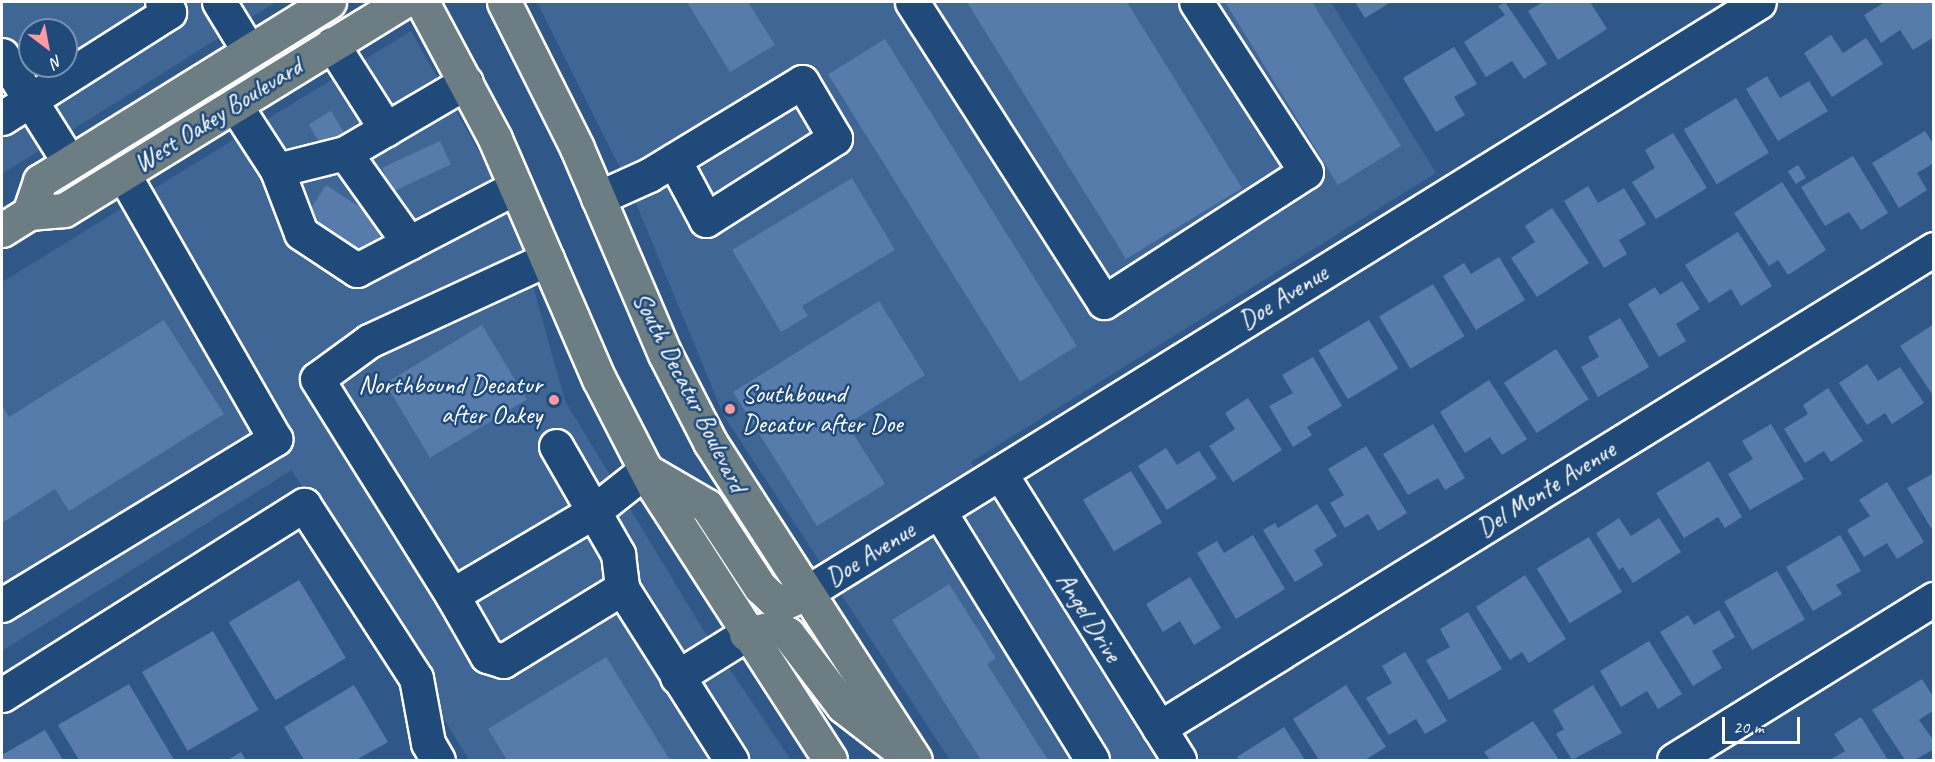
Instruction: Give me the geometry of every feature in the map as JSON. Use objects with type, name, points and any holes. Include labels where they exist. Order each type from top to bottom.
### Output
[{"type":"main road","name":"West Oakey Boulevard","points":[[29,213],[40,181],[329,2]]},
{"type":"main road","name":"West Oakey Boulevard","points":[[2,230],[29,213],[64,210],[402,2]]},
{"type":"main road","points":[[422,2],[466,82],[516,187],[599,380],[646,470],[746,634],[830,760]]},
{"type":"main road","name":"South Decatur Boulevard","points":[[504,2],[550,89],[665,354],[710,442],[915,760]]},
{"type":"main road","points":[[646,470],[707,506],[760,587],[773,599],[786,602],[806,594]]},
{"type":"main road","points":[[746,634],[776,627],[788,634],[843,706],[915,760]]},
{"type":"street","points":[[2,118],[169,12],[162,2]]},
{"type":"street","points":[[219,2],[249,51]]},
{"type":"street","points":[[912,2],[1104,302],[1306,172],[1196,2]]},
{"type":"street","name":"Doe Avenue","points":[[806,594],[1759,2]]},
{"type":"street","points":[[332,44],[386,129]]},
{"type":"street","points":[[2,55],[69,162]]},
{"type":"street","points":[[276,170],[345,153],[466,82]]},
{"type":"street","points":[[598,198],[674,160],[802,82],[835,138],[706,220],[674,160]]},
{"type":"street","points":[[235,105],[276,170],[301,233],[357,270],[516,187]]},
{"type":"street","points":[[345,153],[409,243]]},
{"type":"street","points":[[2,605],[275,439],[123,174]]},
{"type":"street","name":"Del Monte Avenue","points":[[1159,728],[1934,249]]},
{"type":"street","points":[[547,260],[369,341],[317,379],[452,595],[487,656],[503,661],[621,588]]},
{"type":"street","points":[[555,446],[618,554],[621,588],[731,760]]},
{"type":"street","points":[[452,595],[593,512],[646,470]]},
{"type":"street","name":"Angel Drive","points":[[1000,473],[1179,760]]},
{"type":"street","points":[[2,695],[304,505],[416,678],[428,743],[438,760]]},
{"type":"street","points":[[939,511],[1092,760]]},
{"type":"street","points":[[1674,760],[1934,599]]},
{"type":"street","points":[[677,677],[746,634]]},
{"type":"shaded area","points":[[2,2],[276,2],[2,174]]},
{"type":"shaded area","points":[[537,2],[1331,2],[1436,173],[971,462],[1156,760],[950,760],[724,416],[628,184]]},
{"type":"shaded area","points":[[411,31],[512,210],[565,401],[704,631],[791,760],[469,760],[292,470],[2,651],[2,282]]},
{"type":"building","points":[[687,2],[748,2],[775,45],[730,72]]},
{"type":"building","points":[[967,2],[1127,2],[1242,188],[1126,259]]},
{"type":"building","points":[[1225,2],[1312,2],[1401,146],[1338,185]]},
{"type":"building","points":[[1355,2],[1391,2],[1365,18]]},
{"type":"building","points":[[1505,2],[1547,64],[1524,79],[1512,61],[1486,77],[1464,42],[1505,15],[1498,6]]},
{"type":"building","points":[[1543,2],[1590,2],[1607,29],[1558,60],[1528,11]]},
{"type":"building","points":[[1885,2],[1934,2],[1934,37],[1913,50],[1900,30],[1881,43],[1864,15]]},
{"type":"building","points":[[1831,35],[1843,53],[1866,38],[1883,64],[1832,97],[1804,53]]},
{"type":"building","points":[[885,39],[1077,346],[1020,381],[828,75]]},
{"type":"building","points":[[1454,47],[1477,84],[1454,97],[1465,115],[1436,132],[1403,78]]},
{"type":"building","points":[[1767,76],[1780,98],[1809,81],[1828,111],[1778,141],[1746,89]]},
{"type":"building","points":[[1736,98],[1769,153],[1717,184],[1684,129]]},
{"type":"building","points":[[331,111],[347,138],[325,151],[309,124]]},
{"type":"building","points":[[1925,131],[1934,145],[1934,163],[1917,173],[1927,190],[1899,208],[1872,163]]},
{"type":"building","points":[[1673,133],[1707,188],[1656,219],[1632,182],[1655,168],[1645,150]]},
{"type":"building","points":[[440,141],[451,165],[393,192],[382,168]]},
{"type":"building","points":[[1853,156],[1888,213],[1861,230],[1849,212],[1825,226],[1801,187]]},
{"type":"building","points":[[1798,165],[1806,178],[1796,184],[1788,171]]},
{"type":"building","points":[[852,178],[895,250],[802,306],[808,316],[781,332],[732,250]]},
{"type":"building","points":[[1782,182],[1826,250],[1788,275],[1778,260],[1769,266],[1734,213]]},
{"type":"building","points":[[326,185],[386,224],[365,258],[304,219]]},
{"type":"building","points":[[1588,186],[1598,203],[1624,188],[1646,224],[1619,240],[1627,254],[1604,268],[1564,201]]},
{"type":"building","points":[[1552,208],[1589,263],[1537,297],[1511,258],[1535,242],[1525,226]]},
{"type":"building","points":[[1738,232],[1772,286],[1741,306],[1731,289],[1709,303],[1685,265]]},
{"type":"building","points":[[1499,257],[1525,300],[1476,330],[1443,276],[1464,263],[1471,274]]},
{"type":"building","points":[[1682,281],[1700,309],[1676,324],[1686,341],[1659,357],[1628,304],[1655,287],[1660,295]]},
{"type":"building","points":[[1433,284],[1464,336],[1410,369],[1379,316]]},
{"type":"building","points":[[879,301],[925,375],[847,424],[885,484],[817,526],[733,392]]},
{"type":"building","points":[[1620,318],[1649,367],[1598,397],[1581,367],[1599,357],[1588,337]]},
{"type":"building","points":[[164,320],[224,414],[69,511],[55,489],[2,523],[2,405],[9,417]]},
{"type":"building","points":[[1369,320],[1398,369],[1348,399],[1318,350]]},
{"type":"building","points":[[1934,324],[1934,397],[1900,346]]},
{"type":"building","points":[[482,325],[527,400],[430,458],[385,383]]},
{"type":"building","points":[[1556,349],[1589,399],[1537,433],[1504,383]]},
{"type":"building","points":[[1313,357],[1342,406],[1307,427],[1312,435],[1293,447],[1269,406],[1293,393],[1282,375]]},
{"type":"building","points":[[1867,364],[1878,381],[1900,367],[1924,403],[1892,424],[1885,413],[1867,425],[1839,383]]},
{"type":"building","points":[[1489,380],[1527,439],[1502,455],[1490,437],[1465,453],[1440,412]]},
{"type":"building","points":[[1828,388],[1863,441],[1831,462],[1824,451],[1805,463],[1784,429],[1808,414],[1803,405]]},
{"type":"building","points":[[1248,398],[1282,450],[1233,482],[1209,446],[1235,429],[1225,413]]},
{"type":"building","points":[[1433,424],[1465,478],[1445,490],[1438,478],[1408,495],[1383,454]]},
{"type":"building","points":[[1771,424],[1804,479],[1750,510],[1728,474],[1753,459],[1742,441]]},
{"type":"building","points":[[1366,446],[1407,513],[1378,531],[1368,514],[1345,528],[1330,503],[1344,495],[1328,469]]},
{"type":"building","points":[[1166,448],[1177,465],[1199,451],[1217,478],[1167,510],[1138,466]]},
{"type":"building","points":[[1709,461],[1742,517],[1725,528],[1718,517],[1684,538],[1656,493]]},
{"type":"building","points":[[1131,471],[1162,522],[1114,551],[1083,500]]},
{"type":"building","points":[[1934,473],[1934,533],[1907,488]]},
{"type":"building","points":[[1887,482],[1924,542],[1897,559],[1887,543],[1864,557],[1847,530],[1870,516],[1859,500]]},
{"type":"building","points":[[1317,504],[1337,536],[1314,550],[1323,565],[1295,582],[1263,530],[1275,523],[1278,528]]},
{"type":"building","points":[[1619,518],[1631,536],[1659,518],[1681,552],[1633,583],[1623,567],[1619,570],[1596,533]]},
{"type":"building","points":[[1253,535],[1285,589],[1236,619],[1197,553],[1217,541],[1224,553]]},
{"type":"building","points":[[1840,535],[1861,571],[1836,585],[1842,594],[1813,611],[1786,567]]},
{"type":"building","points":[[1589,537],[1622,592],[1570,623],[1537,568]]},
{"type":"building","points":[[1777,571],[1805,619],[1752,650],[1724,602]]},
{"type":"building","points":[[1525,575],[1566,639],[1529,663],[1522,652],[1510,660],[1476,607]]},
{"type":"building","points":[[1190,577],[1221,628],[1194,645],[1180,621],[1163,632],[1146,604]]},
{"type":"building","points":[[299,580],[346,658],[276,700],[229,622]]},
{"type":"building","points":[[949,584],[996,658],[987,664],[1048,760],[981,760],[892,620]]},
{"type":"building","points":[[1719,610],[1735,637],[1712,651],[1722,668],[1693,686],[1660,632],[1688,615],[1694,625]]},
{"type":"building","points":[[1468,612],[1502,669],[1449,700],[1426,660],[1450,647],[1440,629]]},
{"type":"building","points":[[213,631],[258,710],[187,751],[142,672]]},
{"type":"building","points":[[1649,641],[1682,694],[1658,709],[1647,691],[1621,707],[1600,671]]},
{"type":"building","points":[[1405,652],[1447,721],[1425,734],[1416,719],[1389,735],[1366,698],[1392,683],[1382,666]]},
{"type":"building","points":[[606,657],[670,760],[507,760],[488,729]]},
{"type":"building","points":[[1922,679],[1934,698],[1934,710],[1919,720],[1934,741],[1934,749],[1915,760],[1905,760],[1872,710]]},
{"type":"building","points":[[129,684],[174,760],[79,760],[58,725]]},
{"type":"building","points":[[354,685],[388,742],[356,760],[304,760],[284,727]]},
{"type":"building","points":[[1346,685],[1386,747],[1365,760],[1319,760],[1293,719]]},
{"type":"building","points":[[1593,685],[1622,733],[1572,760],[1556,734],[1564,729],[1553,710]]},
{"type":"building","points":[[1861,717],[1888,760],[1830,760],[1845,751],[1834,734]]},
{"type":"building","points":[[1533,721],[1559,760],[1490,760],[1484,752]]},
{"type":"building","points":[[1284,727],[1305,760],[1239,760],[1237,757]]},
{"type":"building","points":[[45,730],[63,760],[2,760],[2,755]]},
{"type":"building","points":[[241,752],[246,760],[228,760]]},
{"type":"place","name":"Northbound Decatur after Oakey","points":[[554,400]]},
{"type":"place","name":"Southbound Decatur after Doe","points":[[730,409]]}]
